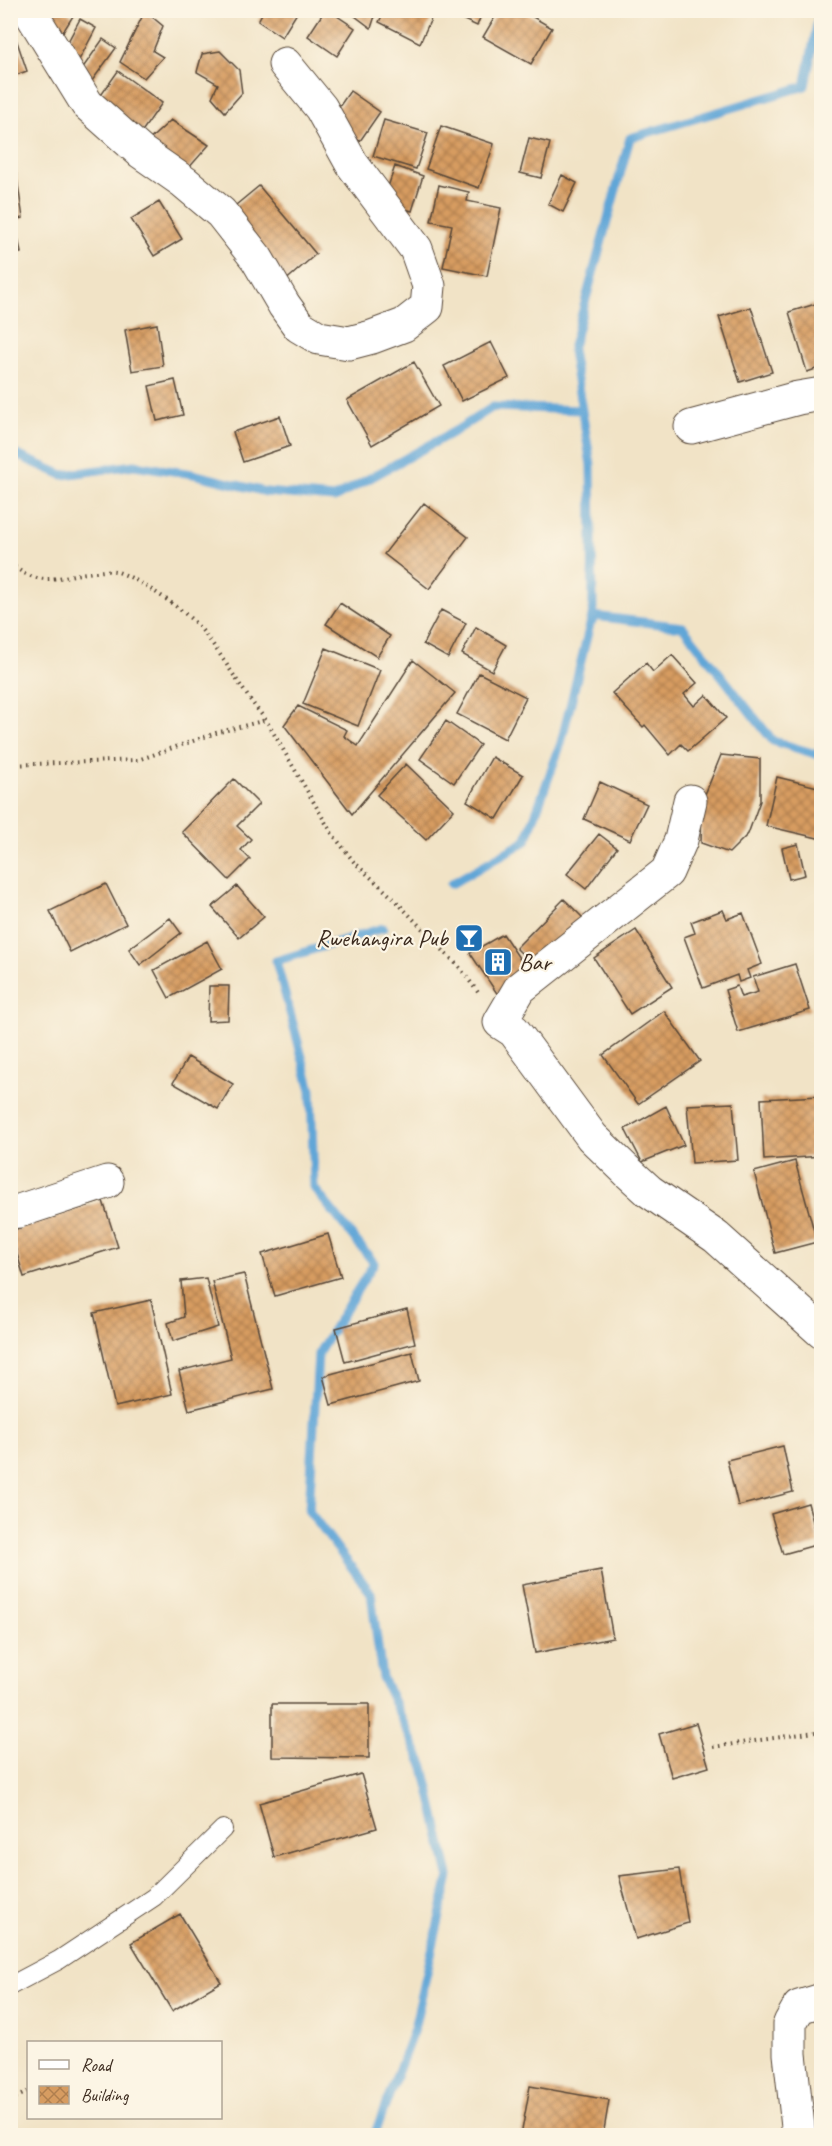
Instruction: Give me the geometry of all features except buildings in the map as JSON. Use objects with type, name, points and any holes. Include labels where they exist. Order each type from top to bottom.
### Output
[{"type":"street","points":[[29,10],[87,104],[141,152],[184,182],[221,213],[257,259],[299,327],[319,338],[349,343],[404,325],[427,307],[429,286],[416,249],[352,164],[321,108],[285,64]]},
{"type":"street","points":[[691,428],[798,398],[822,394]]},
{"type":"street","points":[[690,801],[681,840],[667,872],[520,988],[500,1022],[514,1031],[592,1137],[627,1172],[649,1191],[716,1237],[822,1332]]},
{"type":"street","points":[[10,1212],[107,1182]]},
{"type":"street","points":[[799,2136],[790,2055],[790,2023],[799,2007],[822,2000]]},
{"type":"lane","points":[[10,1986],[59,1960],[154,1897],[223,1829]]},
{"type":"path","points":[[10,563],[30,576],[48,580],[75,573],[114,571],[143,584],[173,603],[203,632],[231,669],[253,705],[266,720],[331,832],[354,862],[393,898],[460,968],[500,1022]]},
{"type":"path","points":[[10,765],[138,760],[216,733],[266,720]]},
{"type":"path","points":[[713,1747],[822,1731]]},
{"type":"path","points":[[10,2100],[27,2092]]},
{"type":"waterway","points":[[451,884],[526,841],[561,743],[593,612],[591,465],[572,350],[630,138],[805,86],[820,10]]},
{"type":"waterway","points":[[10,452],[63,475],[134,465],[193,474],[266,492],[334,498],[457,430],[493,407],[582,410]]},
{"type":"waterway","points":[[592,622],[594,616],[683,627],[773,741],[822,756]]},
{"type":"waterway","points":[[374,2136],[414,2029],[449,1876],[424,1767],[382,1677],[371,1593],[309,1511],[318,1354],[374,1263],[314,1188],[311,1090],[276,961],[383,928]]},
{"type":"place","name":"Rwehangira Pub","points":[[469,938]]},
{"type":"place","name":"Bar","points":[[498,962]]}]
